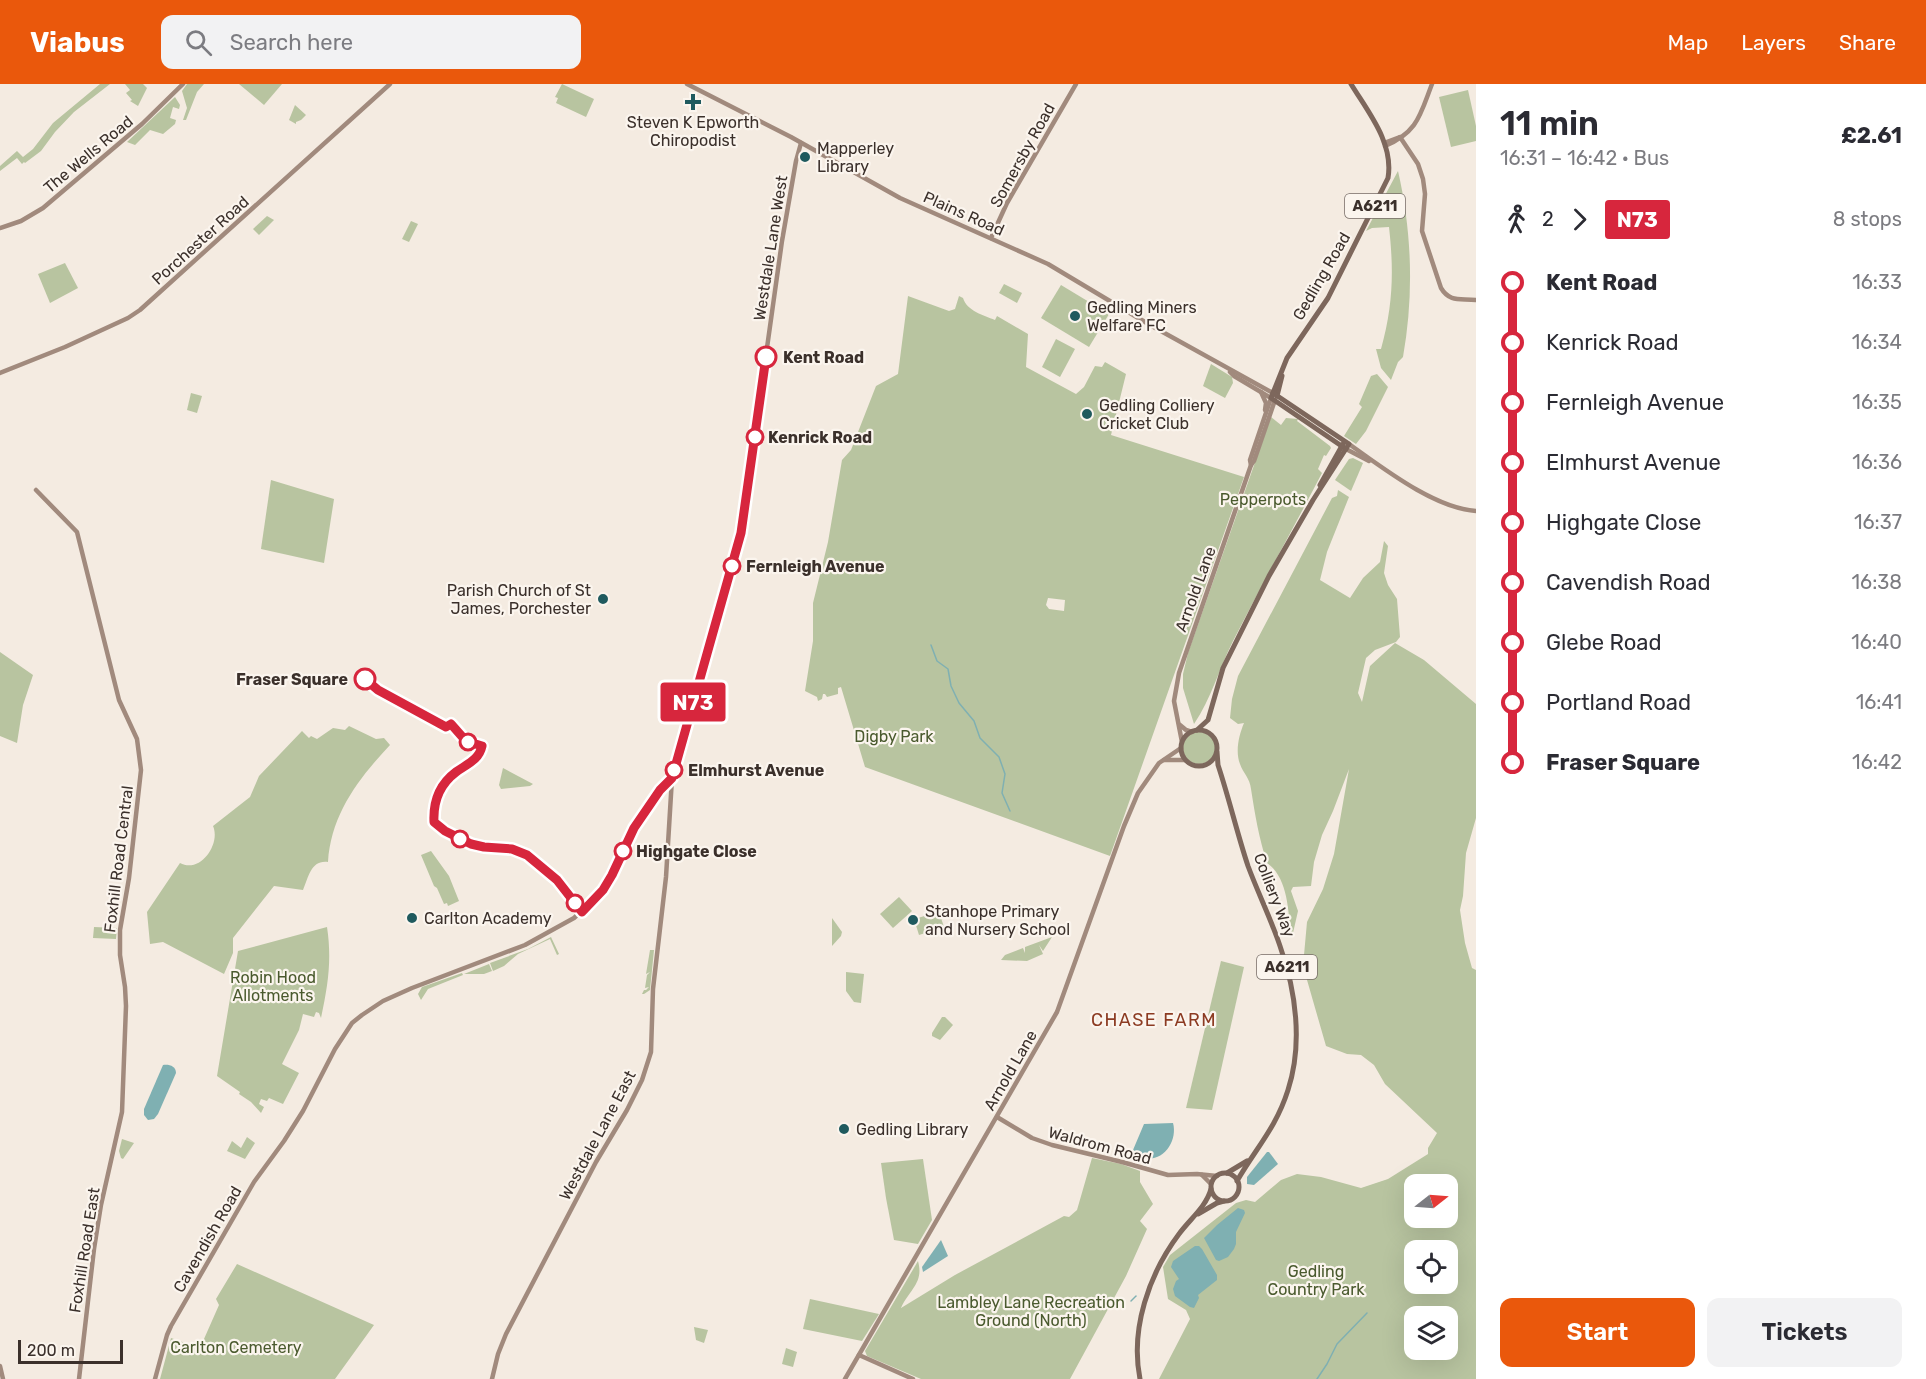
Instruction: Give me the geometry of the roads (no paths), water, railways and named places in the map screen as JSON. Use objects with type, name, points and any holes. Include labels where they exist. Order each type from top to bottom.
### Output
[{"type":"main road","name":"A6211","points":[[1351,84],[1385,144]]},
{"type":"main road","name":"Gedling Road","points":[[1274,396],[1284,365],[1328,298],[1386,186],[1389,168],[1385,144]]},
{"type":"main road","points":[[1211,735],[1211,712],[1216,689],[1231,650],[1269,576],[1345,445],[1274,396]]},
{"type":"main road","points":[[1211,712],[1203,726],[1185,736],[1181,745],[1185,760],[1196,766],[1215,767],[1222,778]]},
{"type":"main road","points":[[1194,731],[1206,732],[1216,743],[1217,752],[1212,761],[1206,765]]},
{"type":"main road","name":"Colliery Way","points":[[1217,752],[1217,760],[1249,868],[1285,962],[1295,1015],[1296,1049],[1289,1087],[1274,1123],[1237,1181]]},
{"type":"main road","name":"Colliery Way","points":[[1227,1174],[1254,1156]]},
{"type":"main road","points":[[1140,1379],[1138,1361],[1140,1321],[1147,1293],[1165,1253],[1208,1198],[1217,1176],[1227,1174],[1237,1181],[1237,1193],[1232,1199],[1217,1203],[1196,1215]]},
{"type":"main road","points":[[1211,1187],[1217,1198],[1226,1201]]},
{"type":"street","name":"The Wells Road","points":[[0,228],[25,219],[43,208],[142,124],[183,84]]},
{"type":"street","name":"Porchester Road","points":[[0,374],[63,348],[128,318],[140,310],[390,84]]},
{"type":"street","name":"Plains Road","points":[[688,84],[900,198],[1048,264],[1145,323],[1274,396]]},
{"type":"street","name":"Somersby Road","points":[[991,238],[1007,203],[1076,84]]},
{"type":"street","points":[[1385,144],[1410,131],[1432,84]]},
{"type":"street","points":[[1400,137],[1418,164],[1422,176],[1425,194],[1422,231],[1441,288],[1452,299],[1476,300]]},
{"type":"street","name":"Westdale Lane West","points":[[672,778],[741,533],[782,241],[801,143]]},
{"type":"street","name":"Plains Road","points":[[1228,369],[1234,376],[1261,392],[1274,396]]},
{"type":"street","points":[[1261,392],[1266,403],[1265,416]]},
{"type":"street","name":"Arnold Lane","points":[[1251,465],[1250,459],[1274,396]]},
{"type":"street","name":"Arnold Lane","points":[[845,1379],[1058,1012],[1131,809],[1146,781],[1181,745],[1174,701],[1179,673],[1254,461],[1274,396]]},
{"type":"street","points":[[1345,445],[1413,487],[1461,508],[1476,511]]},
{"type":"street","name":"Foxhill Road Central","points":[[36,490],[77,532],[118,700],[137,739],[141,770],[129,878],[120,930],[120,955],[126,1006],[123,1091],[122,1112],[111,1161]]},
{"type":"street","points":[[1178,723],[1186,730],[1194,731]]},
{"type":"street","points":[[1164,760],[1185,760]]},
{"type":"street","name":"Westdale Lane East","points":[[492,1379],[501,1344],[596,1162],[631,1102],[650,1056],[653,989],[667,866],[672,778]]},
{"type":"street","name":"Cavendish Road","points":[[155,1379],[171,1326],[254,1182],[303,1112],[348,1028],[362,1014],[383,1001],[436,978],[508,952],[545,935],[574,918],[603,890],[634,828],[672,778]]},
{"type":"street","points":[[654,799],[670,797]]},
{"type":"street","name":"Waldrom Road","points":[[997,1117],[1032,1138],[1052,1145],[1168,1175],[1217,1176]]},
{"type":"street","name":"Foxhill Road East","points":[[79,1379],[94,1249],[111,1161]]},
{"type":"street","points":[[1202,1175],[1211,1187]]},
{"type":"street","points":[[859,1355],[913,1379]]},
{"type":"street","points":[[0,1366],[3,1379]]},
{"type":"water","points":[[163,1065],[172,1066],[176,1073],[158,1114],[154,1119],[148,1120],[144,1115],[144,1109]]},
{"type":"water","points":[[1173,1123],[1173,1137],[1163,1154],[1150,1159],[1134,1154],[1133,1150],[1144,1124]]},
{"type":"water","points":[[1267,1152],[1278,1164],[1254,1185],[1247,1184],[1247,1177]]},
{"type":"water","points":[[1238,1208],[1244,1210],[1245,1213],[1236,1232],[1234,1249],[1228,1257],[1216,1260],[1204,1238]]},
{"type":"water","points":[[941,1240],[948,1256],[923,1272],[922,1267]]},
{"type":"water","points":[[1195,1246],[1202,1249],[1217,1275],[1217,1280],[1198,1295],[1199,1298],[1194,1308],[1175,1296],[1173,1289],[1179,1279],[1171,1267],[1173,1261]]},
{"type":"waterway","points":[[931,645],[937,661],[948,669],[951,686],[959,703],[974,721],[980,738],[999,757],[1005,774],[1002,793],[1010,811]]},
{"type":"waterway","points":[[1131,1301],[1136,1296]]},
{"type":"waterway","points":[[1317,1379],[1337,1344],[1367,1313]]},
{"type":"place","name":"Steven K Epworth Chiropodist","points":[[693,102]]},
{"type":"place","name":"Mapperley Library","points":[[805,157]]},
{"type":"place","name":"Gedling Miners Welfare FC","points":[[1075,316]]},
{"type":"place","name":"Kent Road","points":[[766,357]]},
{"type":"place","name":"Gedling Colliery Cricket Club","points":[[1087,414]]},
{"type":"place","name":"Kenrick Road","points":[[755,437]]},
{"type":"place","name":"Fernleigh Avenue","points":[[732,566]]},
{"type":"place","name":"Parish Church of St James, Porchester","points":[[603,599]]},
{"type":"place","name":"Fraser Square","points":[[365,679]]},
{"type":"place","name":"Elmhurst Avenue","points":[[674,770]]},
{"type":"place","name":"Highgate Close","points":[[623,851]]},
{"type":"place","name":"Carlton Academy","points":[[412,918]]},
{"type":"place","name":"Stanhope Primary and Nursery School","points":[[913,920]]},
{"type":"place","name":"Gedling Library","points":[[844,1129]]},
{"type":"district","name":"CHASE FARM","points":[[1154,1020]]},
{"type":"park label","name":"Pepperpots","points":[[1263,499]]},
{"type":"park label","name":"Digby Park","points":[[894,736]]},
{"type":"park label","name":"Robin Hood Allotments","points":[[273,986]]},
{"type":"park label","name":"Gedling Country Park","points":[[1316,1280]]},
{"type":"park label","name":"Lambley Lane Recreation Ground (North)","points":[[1031,1311]]},
{"type":"park label","name":"Carlton Cemetery","points":[[236,1347]]}]
